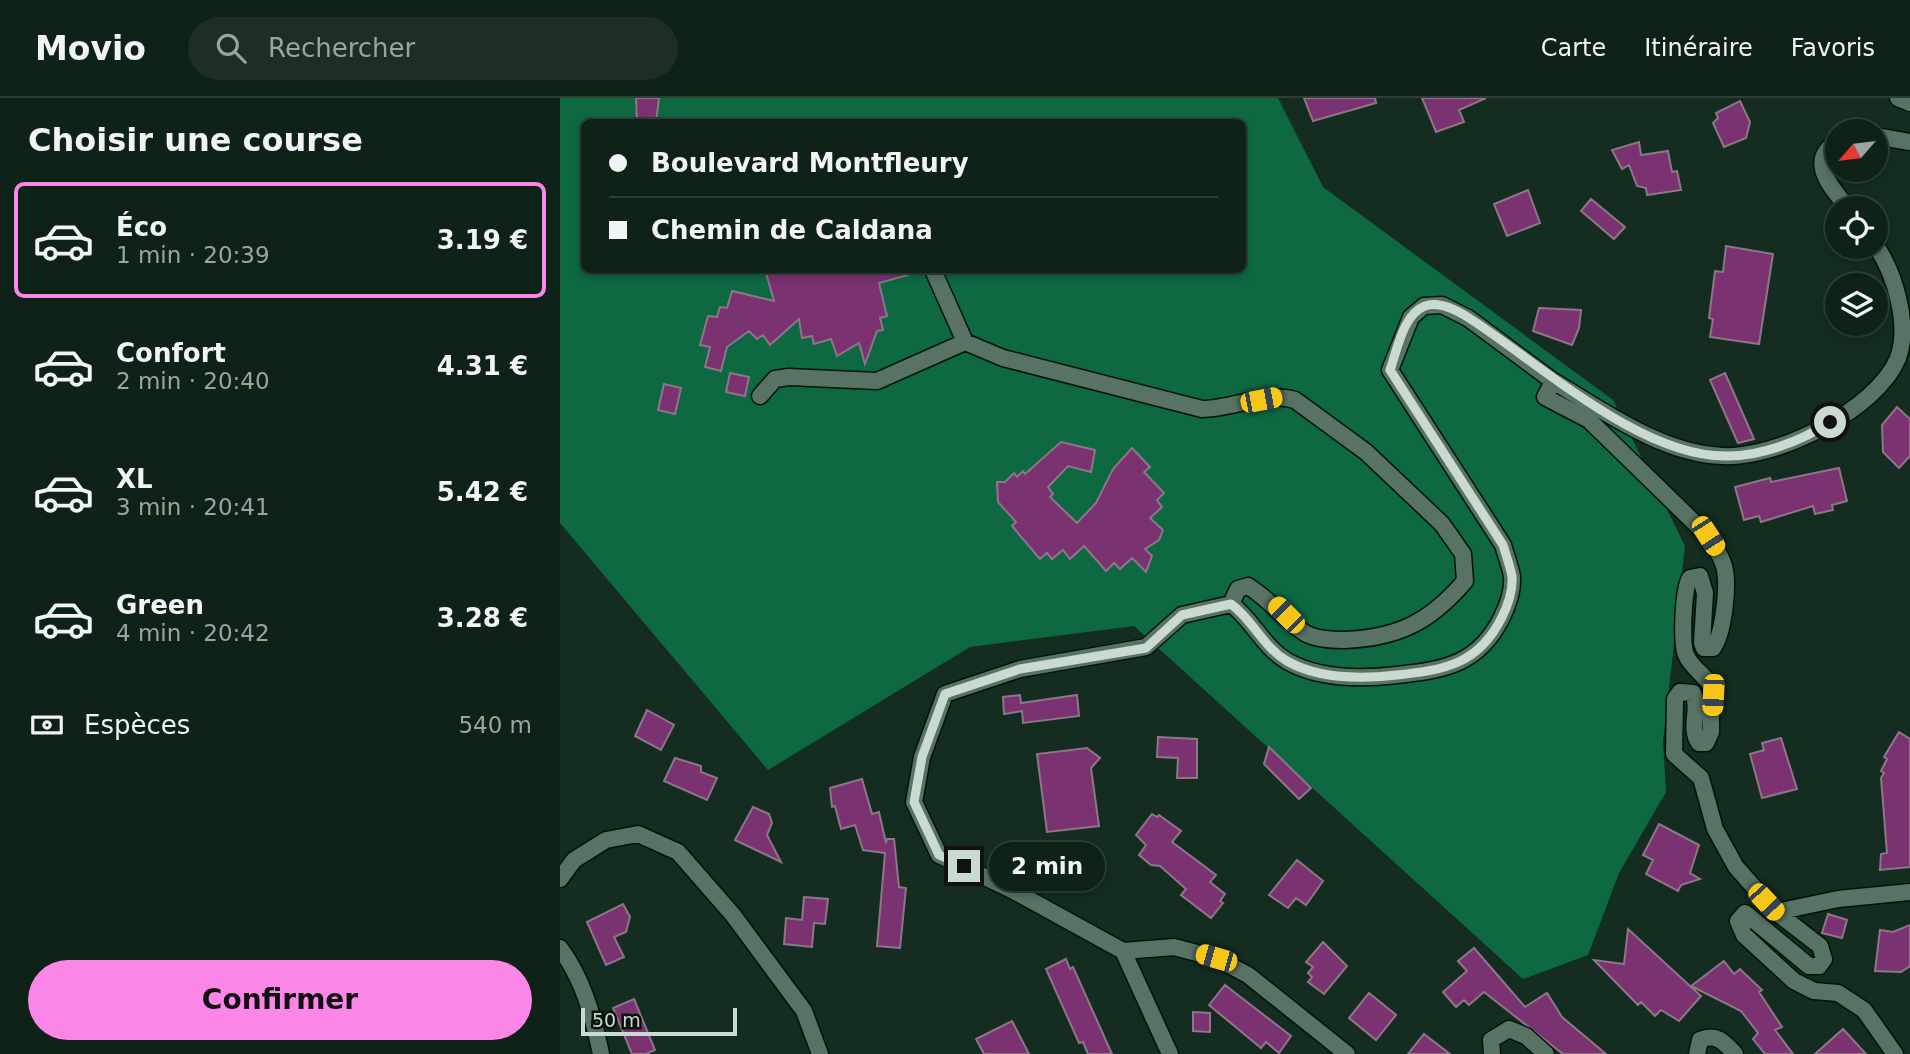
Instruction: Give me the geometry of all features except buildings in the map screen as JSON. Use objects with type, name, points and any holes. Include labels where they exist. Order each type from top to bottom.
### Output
[{"type":"street","points":[[1898,98],[1910,103]]},
{"type":"street","points":[[1888,138],[1910,142]]},
{"type":"street","points":[[1825,153],[1821,161],[1825,178]]},
{"type":"street","points":[[1828,182],[1839,196]]},
{"type":"street","points":[[1347,1054],[1248,975],[1216,958],[1174,947],[1123,951],[1012,890],[939,855],[914,802],[922,757],[945,694],[1020,669],[1146,648],[1182,615],[1231,604],[1246,615],[1262,640],[1287,661],[1329,675],[1374,678],[1449,667],[1473,655],[1492,638],[1508,606],[1512,577],[1497,535],[1390,370],[1411,317],[1424,306],[1442,305],[1468,318],[1553,381],[1640,431],[1701,453],[1743,455],[1818,430],[1867,397],[1882,383],[1898,357],[1902,333],[1900,310],[1892,279],[1882,259]]},
{"type":"street","points":[[934,273],[965,342],[1003,358],[1202,409],[1217,409],[1282,396],[1295,400],[1366,452],[1442,524],[1463,555],[1465,581],[1445,605],[1411,627],[1376,639],[1331,640],[1303,633],[1268,598],[1248,586],[1238,589],[1231,604]]},
{"type":"street","points":[[760,396],[775,379],[789,376],[877,381],[965,342]]},
{"type":"street","points":[[1553,381],[1545,397],[1589,420],[1708,536],[1721,557],[1725,570],[1721,632],[1713,648],[1704,648],[1702,643],[1705,593],[1700,576],[1690,578],[1685,595],[1684,648],[1687,657],[1711,685],[1711,732],[1706,743],[1699,743],[1693,730],[1696,698],[1693,693],[1680,692],[1675,699],[1673,750],[1680,762],[1701,778],[1724,849],[1776,912],[1820,946],[1825,954],[1823,962],[1814,967],[1802,962],[1750,915],[1740,916],[1740,929],[1803,987],[1851,999],[1864,1010],[1895,1054]]},
{"type":"street","points":[[560,879],[574,860],[606,840],[638,835],[678,852],[733,915],[804,1010],[820,1054]]},
{"type":"street","points":[[1776,912],[1838,899],[1910,892]]},
{"type":"street","points":[[560,948],[575,968],[594,1020],[601,1054]]},
{"type":"street","points":[[1123,951],[1170,1054]]},
{"type":"street","points":[[1492,1054],[1491,1040],[1509,1029],[1526,1036],[1546,1054]]},
{"type":"street","points":[[1697,1054],[1700,1040],[1710,1036],[1722,1040],[1735,1054]]},
{"type":"green space","points":[[560,98],[1278,98],[1323,187],[1613,400],[1685,546],[1663,741],[1666,792],[1619,873],[1588,955],[1523,979],[1134,626],[970,647],[768,770],[560,523]]},
{"type":"route","points":[[964,866],[939,855],[914,802],[922,757],[945,694],[1020,669],[1146,648],[1182,615],[1231,604],[1246,615],[1262,640],[1287,661],[1329,675],[1374,678],[1449,667],[1473,655],[1492,638],[1508,606],[1512,577],[1503,545],[1390,370],[1411,317],[1424,306],[1442,305],[1468,318],[1553,381],[1640,431],[1677,447],[1723,457],[1743,455],[1787,442],[1818,430],[1830,422]]}]
